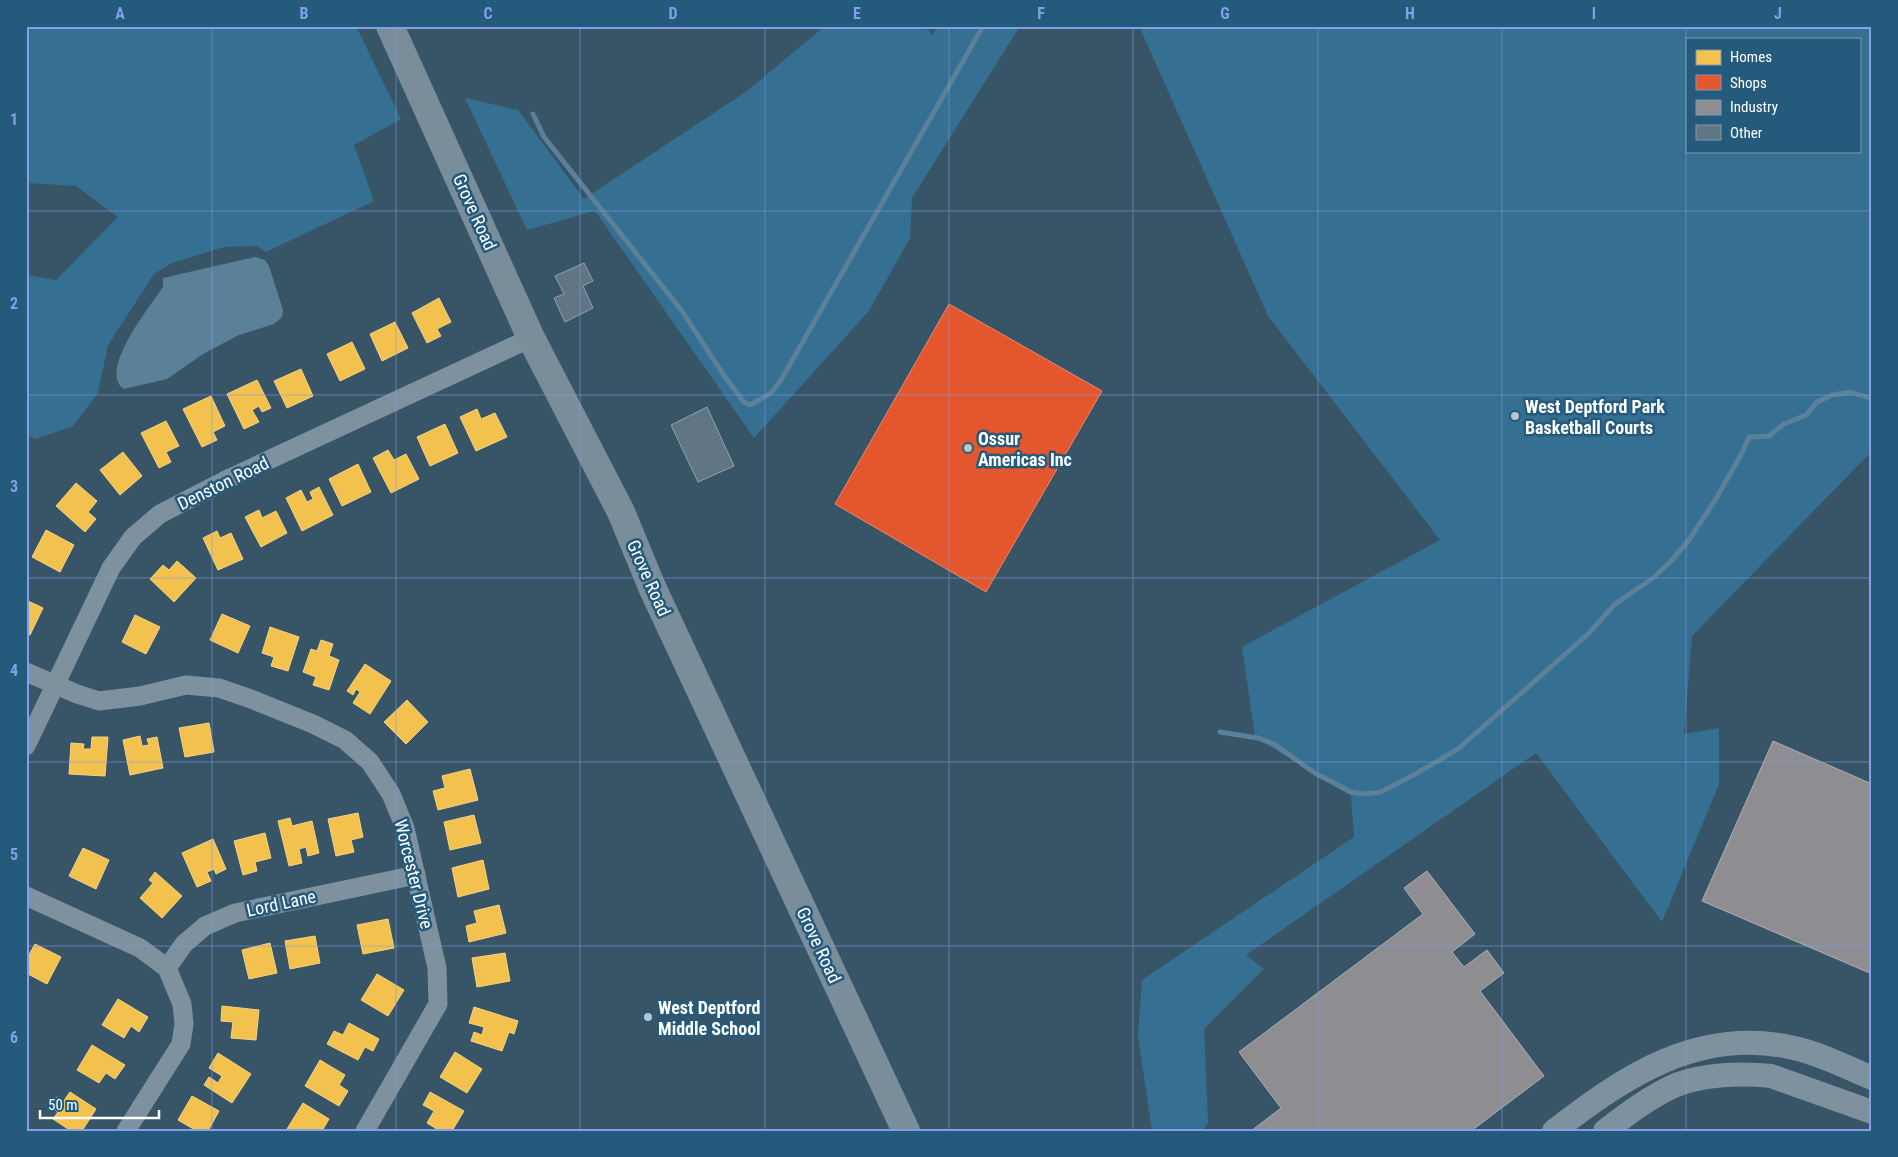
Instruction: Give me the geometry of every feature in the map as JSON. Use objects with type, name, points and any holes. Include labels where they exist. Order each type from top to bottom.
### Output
[{"type":"main road","name":"Grove Road","points":[[390,26],[531,338],[621,512],[652,587],[906,1131]]},
{"type":"street","name":"Denston Road","points":[[26,746],[111,568],[132,538],[160,514],[230,478],[531,338]]},
{"type":"street","name":"Worcester Drive","points":[[26,672],[99,701],[140,696],[186,685],[219,688],[313,724],[345,740],[370,762],[391,794],[405,828],[436,968],[438,1004],[365,1131]]},
{"type":"street","name":"Lord Lane","points":[[167,968],[184,944],[205,926],[235,913],[416,875]]},
{"type":"street","points":[[26,896],[140,948],[167,968],[182,1004],[184,1024],[181,1044],[126,1131]]},
{"type":"street","points":[[1554,1131],[1595,1099],[1636,1073],[1667,1058],[1720,1046],[1761,1044],[1793,1048],[1827,1059],[1872,1078]]},
{"type":"street","points":[[1605,1131],[1640,1106],[1677,1085],[1709,1078],[1746,1075],[1771,1076],[1872,1112]]},
{"type":"shaded area","points":[[26,26],[356,26],[401,119],[354,145],[374,201],[266,252],[257,246],[224,247],[172,263],[154,274],[108,345],[98,393],[73,426],[36,439],[26,435],[26,275],[56,280],[118,217],[76,186],[26,183]]},
{"type":"shaded area","points":[[825,26],[925,26],[932,35],[938,26],[1020,26],[912,198],[910,238],[869,311],[754,438],[595,211],[527,230],[465,98],[518,110],[584,199],[747,91]]},
{"type":"shaded area","points":[[1139,26],[1872,26],[1872,451],[1692,636],[1684,734],[1719,728],[1719,784],[1662,922],[1536,753],[1246,955],[1264,969],[1204,1029],[1208,1123],[1202,1131],[1152,1131],[1138,1036],[1142,980],[1354,837],[1351,796],[1255,737],[1242,647],[1440,540],[1268,316]]},
{"type":"shaded area","points":[[255,257],[265,260],[269,266],[283,310],[282,317],[274,324],[239,335],[203,354],[167,379],[124,389],[117,380],[117,368],[121,354],[138,322],[163,287],[163,278]]},
{"type":"building: Homes","points":[[439,298],[451,322],[437,329],[441,336],[427,343],[412,313]]},
{"type":"building: Homes","points":[[395,322],[408,348],[382,361],[370,334]]},
{"type":"building: Homes","points":[[352,342],[365,369],[340,381],[327,354]]},
{"type":"building: Homes","points":[[301,369],[313,396],[287,408],[274,381]]},
{"type":"building: Homes","points":[[257,380],[271,408],[262,412],[259,406],[252,410],[259,422],[244,429],[227,394]]},
{"type":"building: Homes","points":[[211,396],[225,426],[213,432],[217,440],[202,447],[183,409]]},
{"type":"building: Homes","points":[[477,409],[481,419],[495,413],[507,437],[476,451],[460,417]]},
{"type":"building: Homes","points":[[166,421],[179,446],[166,452],[171,462],[159,468],[141,433]]},
{"type":"building: Homes","points":[[445,424],[458,453],[430,466],[417,437]]},
{"type":"building: Homes","points":[[388,450],[394,460],[406,454],[419,479],[391,493],[373,458]]},
{"type":"building: Homes","points":[[123,452],[142,476],[120,495],[100,470]]},
{"type":"building: Homes","points":[[358,464],[371,492],[342,506],[329,479]]},
{"type":"building: Homes","points":[[76,483],[97,501],[88,512],[96,519],[85,532],[56,506]]},
{"type":"building: Homes","points":[[319,487],[333,515],[302,531],[286,498],[301,490],[307,502],[313,499],[310,492]]},
{"type":"building: Homes","points":[[259,510],[262,518],[276,511],[287,533],[261,547],[245,517]]},
{"type":"building: Homes","points":[[46,530],[74,545],[60,572],[32,557]]},
{"type":"building: Homes","points":[[217,531],[220,538],[231,533],[243,559],[218,570],[203,538]]},
{"type":"building: Homes","points":[[177,561],[196,578],[174,602],[150,579],[163,565],[169,570]]},
{"type":"building: Homes","points":[[26,600],[43,608],[30,635],[26,633]]},
{"type":"building: Homes","points":[[222,614],[250,626],[238,653],[210,640]]},
{"type":"building: Homes","points":[[135,615],[160,627],[146,654],[122,642]]},
{"type":"building: Homes","points":[[270,627],[299,637],[288,671],[271,666],[274,657],[262,653]]},
{"type":"building: Homes","points":[[321,640],[333,644],[329,656],[339,660],[329,690],[313,685],[316,677],[303,672],[311,649],[317,651]]},
{"type":"building: Homes","points":[[365,664],[391,681],[370,714],[353,703],[360,692],[356,689],[353,695],[347,691]]},
{"type":"building: Homes","points":[[407,700],[428,722],[406,744],[384,722]]},
{"type":"building: Homes","points":[[209,723],[214,752],[185,757],[179,728]]},
{"type":"building: Homes","points":[[140,736],[142,746],[149,745],[147,739],[157,737],[163,768],[130,775],[123,740]]},
{"type":"building: Homes","points":[[92,737],[108,737],[105,776],[69,774],[71,743],[84,744],[83,749],[91,749]]},
{"type":"building: Homes","points":[[470,769],[478,800],[438,810],[433,791],[445,788],[442,776]]},
{"type":"building: Homes","points":[[358,813],[363,837],[351,840],[354,852],[336,856],[328,819]]},
{"type":"building: Homes","points":[[474,815],[481,843],[450,850],[444,822]]},
{"type":"building: Homes","points":[[290,818],[292,826],[312,821],[319,853],[308,856],[306,847],[299,849],[302,863],[289,866],[278,821]]},
{"type":"building: Homes","points":[[265,833],[271,858],[255,862],[257,871],[243,875],[234,841]]},
{"type":"building: Homes","points":[[213,839],[226,869],[216,874],[214,869],[207,872],[211,881],[197,887],[182,853]]},
{"type":"building: Homes","points":[[83,848],[109,860],[96,889],[69,876]]},
{"type":"building: Homes","points":[[483,860],[489,889],[458,897],[452,868]]},
{"type":"building: Homes","points":[[155,872],[182,896],[162,918],[140,898],[153,883],[149,880]]},
{"type":"building: Homes","points":[[499,905],[506,933],[469,942],[466,926],[477,923],[474,911]]},
{"type":"building: Homes","points":[[388,919],[394,948],[363,954],[357,925]]},
{"type":"building: Homes","points":[[315,936],[320,963],[290,969],[285,941]]},
{"type":"building: Homes","points":[[270,943],[277,973],[249,979],[242,950]]},
{"type":"building: Homes","points":[[35,944],[61,957],[47,984],[26,973],[26,960]]},
{"type":"building: Homes","points":[[505,953],[510,981],[477,987],[472,958]]},
{"type":"building: Homes","points":[[377,974],[404,990],[388,1016],[361,1000]]},
{"type":"building: Homes","points":[[118,999],[148,1017],[139,1032],[131,1026],[124,1038],[102,1025]]},
{"type":"building: Homes","points":[[222,1006],[259,1010],[256,1040],[231,1038],[233,1022],[221,1021]]},
{"type":"building: Homes","points":[[474,1007],[518,1021],[514,1034],[509,1032],[502,1051],[471,1041],[474,1032],[482,1035],[484,1027],[469,1023]]},
{"type":"building: Homes","points":[[349,1023],[379,1039],[373,1051],[365,1047],[358,1060],[327,1044],[334,1031],[343,1035]]},
{"type":"building: Homes","points":[[92,1045],[125,1065],[115,1079],[106,1073],[99,1083],[77,1070]]},
{"type":"building: Homes","points":[[455,1052],[482,1069],[467,1093],[440,1077]]},
{"type":"building: Homes","points":[[218,1053],[251,1074],[232,1103],[204,1085],[209,1077],[218,1083],[222,1076],[209,1068]]},
{"type":"building: Homes","points":[[320,1060],[345,1075],[339,1085],[348,1091],[339,1106],[305,1086]]},
{"type":"building: Homes","points":[[70,1092],[96,1109],[82,1131],[71,1131],[53,1119],[58,1112],[50,1107],[56,1097],[63,1102]]},
{"type":"building: Homes","points":[[430,1092],[464,1111],[452,1131],[440,1131],[427,1123],[434,1111],[423,1105]]},
{"type":"building: Homes","points":[[192,1096],[219,1111],[208,1131],[197,1131],[178,1120]]},
{"type":"building: Homes","points":[[303,1103],[329,1119],[322,1131],[287,1129]]},
{"type":"building: Shops","name":"Ossur Americas Inc","points":[[949,304],[1102,391],[986,592],[835,504]]},
{"type":"building: Industry","points":[[1773,741],[1872,784],[1872,974],[1702,901]]},
{"type":"building: Industry","points":[[1427,871],[1475,934],[1452,952],[1464,967],[1487,950],[1504,973],[1480,991],[1544,1076],[1471,1131],[1251,1131],[1281,1108],[1239,1052],[1423,914],[1404,888]]},
{"type":"building: Other","points":[[584,263],[593,281],[583,286],[593,308],[565,322],[554,298],[564,294],[555,276]]},
{"type":"building: Other","points":[[707,407],[734,466],[698,482],[671,425]]},
{"type":"waterway","points":[[533,114],[544,137],[682,311],[723,374],[744,402],[750,405],[771,393],[781,380],[983,26]]},
{"type":"waterway","points":[[1220,732],[1258,738],[1274,744],[1315,773],[1351,792],[1364,794],[1381,792],[1458,749],[1589,633],[1615,604],[1653,578],[1671,561],[1689,540],[1717,497],[1749,437],[1769,436],[1784,424],[1806,415],[1817,402],[1832,395],[1851,392],[1872,399]]},
{"type":"place","name":"West Deptford Park Basketball Courts","points":[[1515,416]]},
{"type":"place","name":"Ossur Americas Inc","points":[[968,448]]},
{"type":"place","name":"West Deptford Middle School","points":[[648,1017]]}]
